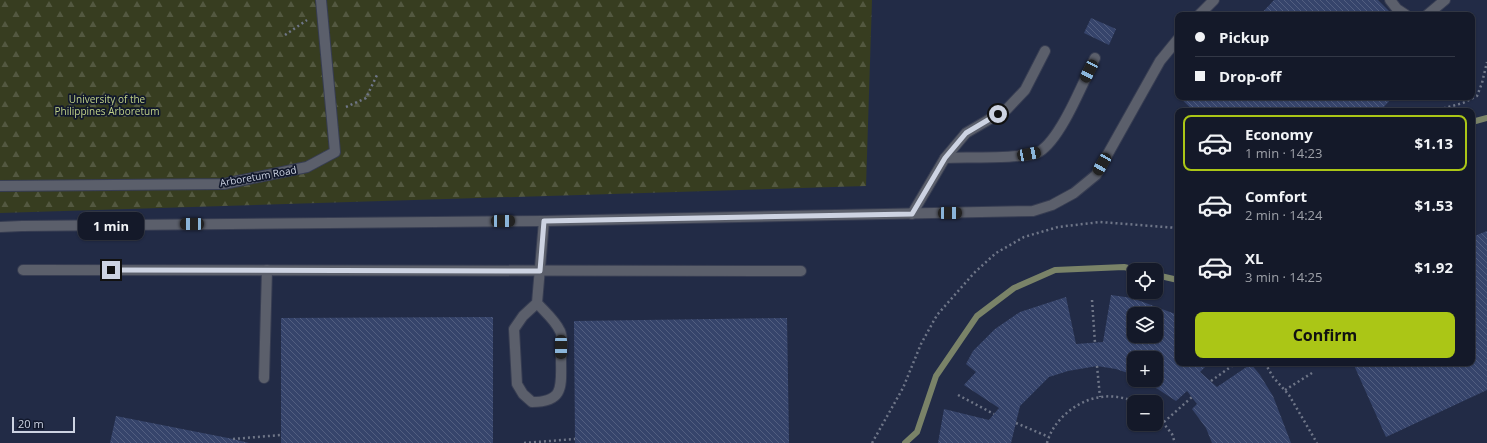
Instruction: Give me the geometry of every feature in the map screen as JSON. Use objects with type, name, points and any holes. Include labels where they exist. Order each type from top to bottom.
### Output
[{"type":"street","points":[[1202,12],[1214,0]]},
{"type":"street","points":[[1390,0],[1402,12]]},
{"type":"street","points":[[1431,12],[1445,0]]},
{"type":"street","name":"Arboretum Road","points":[[0,186],[224,184],[307,167],[335,152],[321,3]]},
{"type":"street","points":[[0,227],[46,225],[544,221],[1033,211],[1052,205],[1074,193],[1096,175],[1160,61],[1175,43]]},
{"type":"street","points":[[912,214],[945,158],[966,133],[1007,109],[1025,90],[1045,51]]},
{"type":"street","points":[[945,158],[1019,156],[1039,152],[1057,134],[1095,58]]},
{"type":"street","points":[[537,303],[556,322],[562,334],[561,386],[556,396],[546,402],[532,402],[523,394],[517,384],[514,329],[523,316],[537,303],[544,221]]},
{"type":"street","points":[[23,270],[801,271]]},
{"type":"street","points":[[264,378],[267,270]]},
{"type":"path","points":[[285,35],[303,24],[321,3]]},
{"type":"path","points":[[1475,97],[1477,96],[1482,83],[1487,62]]},
{"type":"path","points":[[331,114],[366,98],[377,75]]},
{"type":"path","points":[[1445,108],[1469,100]]},
{"type":"path","points":[[872,443],[903,388],[921,344],[937,315],[974,272],[996,252],[1024,237],[1058,227],[1100,222],[1175,228]]},
{"type":"path","points":[[1092,300],[1095,343]]},
{"type":"path","points":[[1097,366],[1100,397]]},
{"type":"path","points":[[1211,382],[1232,366]]},
{"type":"path","points":[[1267,366],[1273,377],[1285,390],[1302,416],[1317,443]]},
{"type":"path","points":[[1285,390],[1312,373]]},
{"type":"path","points":[[958,395],[994,414]]},
{"type":"path","points":[[1047,443],[1061,418],[1079,404],[1100,397],[1121,397],[1127,399]]},
{"type":"path","points":[[1174,443],[1172,434],[1164,422],[1192,397]]},
{"type":"path","points":[[1016,423],[1049,437]]},
{"type":"path","points":[[233,439],[282,435]]},
{"type":"path","points":[[524,443],[575,439]]},
{"type":"shaded area","points":[[0,0],[1487,0],[1487,443],[0,443]]},
{"type":"green space","name":"University of the Philippines Arboretum","points":[[0,0],[872,0],[866,186],[0,213]]},
{"type":"building","points":[[1274,0],[1378,0],[1390,12],[1263,12]]},
{"type":"building","points":[[1091,18],[1116,29],[1109,45],[1084,33]]},
{"type":"building","points":[[1182,100],[1390,100],[1383,108],[1191,108]]},
{"type":"building","points":[[1487,231],[1487,390],[1386,437],[1354,366],[1475,366],[1475,236]]},
{"type":"building","points":[[1111,295],[1127,297],[1127,299],[1135,299],[1156,307],[1127,307],[1127,343],[1163,343],[1163,309],[1175,314],[1175,366],[1206,366],[1200,372],[1217,387],[1248,366],[1253,366],[1273,396],[1291,443],[1212,443],[1206,428],[1192,409],[1197,404],[1187,391],[1176,401],[1155,387],[1163,387],[1163,351],[1127,351],[1127,373],[1097,366],[1068,371],[1049,377],[1020,406],[1011,443],[938,443],[944,409],[989,420],[999,408],[964,385],[976,372],[966,364],[973,351],[995,329],[1020,312],[1066,297],[1076,344],[1103,342]]},
{"type":"building","points":[[493,317],[493,443],[281,443],[281,318]]},
{"type":"building","points":[[787,318],[789,443],[575,443],[574,321]]},
{"type":"building","points":[[116,416],[233,439],[249,443],[110,443]]},
{"type":"waterway","points":[[1475,121],[1487,118]]},
{"type":"waterway","points":[[905,443],[917,432],[936,376],[977,316],[1014,288],[1055,270],[1127,268]]},
{"type":"waterway","points":[[1163,277],[1175,279]]},
{"type":"route","points":[[111,270],[540,271],[544,221],[912,214],[945,158],[966,133],[998,114]]}]
